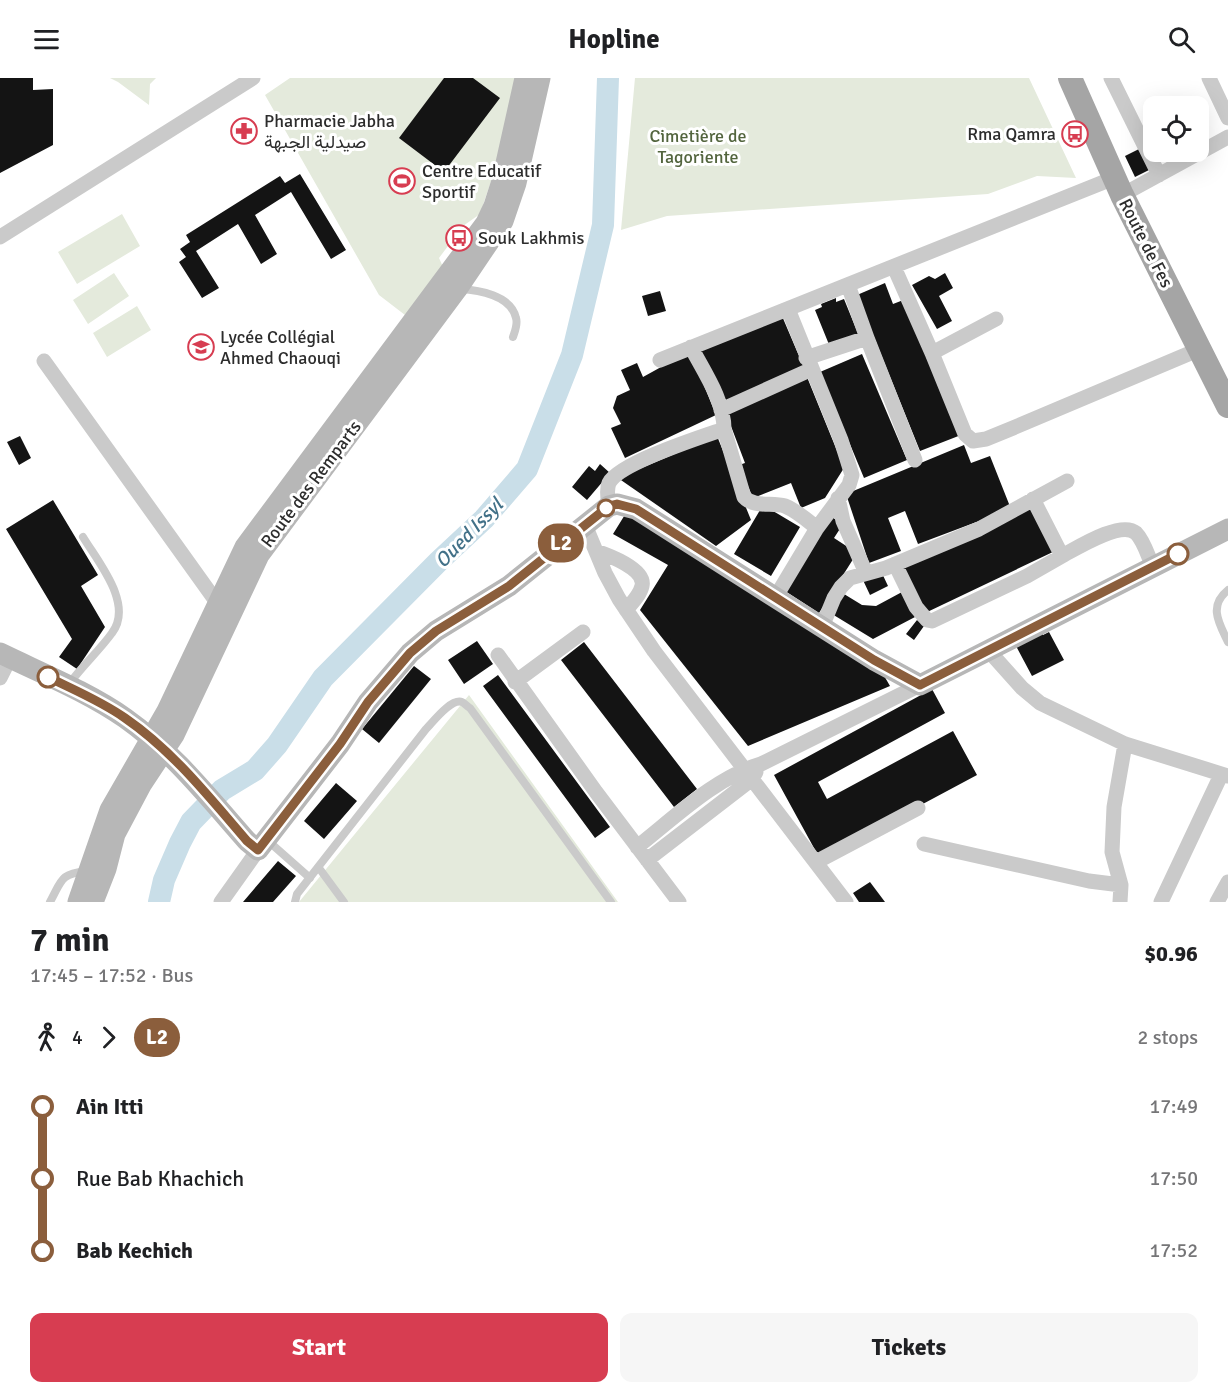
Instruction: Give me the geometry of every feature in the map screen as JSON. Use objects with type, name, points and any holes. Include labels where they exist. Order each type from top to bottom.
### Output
[{"type":"main road","name":"Route des Remparts","points":[[93,902],[106,869],[115,834],[141,785],[158,744],[259,555],[449,286],[494,206],[502,181],[525,78]]},
{"type":"main road","name":"Route des Remparts","points":[[78,902],[110,810],[158,744],[167,711],[249,542],[449,286],[497,233],[509,209],[540,78]]},
{"type":"main road","name":"Route de Fes","points":[[1070,78],[1118,187],[1228,406]]},
{"type":"main road","points":[[5,655],[110,708],[158,744],[257,844],[340,744],[368,702],[410,653],[436,631],[509,586],[609,506],[617,504],[636,509],[775,598],[920,685],[1228,529]]},
{"type":"street","points":[[0,237],[253,78]]},
{"type":"street","points":[[1111,78],[1159,175]]},
{"type":"street","points":[[1209,78],[1228,118]]},
{"type":"street","points":[[660,360],[894,267],[1118,187],[1159,175],[1228,137]]},
{"type":"street","points":[[894,267],[965,434],[970,439],[978,441],[1200,349]]},
{"type":"street","points":[[848,285],[915,460]]},
{"type":"street","points":[[775,598],[817,528],[851,480],[851,466],[788,309]]},
{"type":"street","points":[[932,353],[996,319]]},
{"type":"street","points":[[721,410],[809,364],[867,338]]},
{"type":"street","points":[[692,347],[724,417],[724,429],[738,482],[746,500],[752,503],[782,505],[817,528]]},
{"type":"street","points":[[44,361],[218,604]]},
{"type":"street","points":[[609,506],[607,494],[609,483],[623,470],[724,429]]},
{"type":"street","points":[[822,627],[834,598],[841,586],[850,578],[895,564],[979,529],[1067,481]]},
{"type":"street","points":[[838,498],[843,521],[866,573]]},
{"type":"street","points":[[1033,500],[1062,556]]},
{"type":"street","points":[[585,525],[605,573],[654,651],[846,902]]},
{"type":"street","points":[[895,564],[916,607],[927,620],[932,621],[1027,576],[1100,537],[1122,529],[1129,529],[1137,534],[1153,567]]},
{"type":"street","points":[[596,551],[617,560],[639,574],[642,587],[627,610]]},
{"type":"street","points":[[515,682],[583,632]]},
{"type":"street","points":[[988,650],[1022,688],[1040,702],[1125,744],[1225,776],[1161,902]]},
{"type":"street","points":[[0,678],[5,655]]},
{"type":"street","points":[[498,655],[515,682],[679,902]]},
{"type":"street","points":[[647,860],[761,764],[920,685]]},
{"type":"street","points":[[1120,902],[1121,885],[1112,852],[1114,807],[1125,744]]},
{"type":"street","points":[[637,847],[706,794],[748,774]]},
{"type":"street","points":[[816,862],[918,808]]},
{"type":"street","points":[[221,902],[257,844]]},
{"type":"street","points":[[924,844],[1089,881],[1121,885]]},
{"type":"street","points":[[1217,902],[1228,882]]},
{"type":"lane","points":[[449,286],[481,291],[493,295],[509,306],[517,325],[513,337]]},
{"type":"lane","points":[[68,687],[82,666],[114,632],[120,614],[118,600],[110,582],[83,537]]},
{"type":"lane","points":[[1228,590],[1217,601],[1216,607],[1220,625],[1228,642]]},
{"type":"lane","points":[[295,902],[297,894],[426,729],[452,703],[461,702],[470,708],[611,902]]},
{"type":"lane","points":[[257,844],[310,878]]},
{"type":"lane","points":[[319,868],[344,902]]},
{"type":"lane","points":[[50,902],[62,879],[69,873],[88,871]]},
{"type":"green space","points":[[110,78],[156,78],[150,84],[149,105],[118,82]]},
{"type":"green space","name":"Centre Educatif Sportif","points":[[290,78],[515,78],[502,148],[480,214],[463,226],[439,258],[444,269],[405,315],[379,295],[265,95]]},
{"type":"green space","name":"Cimetière de Tagoriente","points":[[635,78],[1029,78],[1076,178],[1037,176],[988,194],[667,216],[621,230]]},
{"type":"green space","points":[[122,214],[140,246],[77,284],[58,252]]},
{"type":"green space","points":[[114,273],[129,296],[88,324],[73,300]]},
{"type":"green space","points":[[137,306],[151,330],[107,357],[93,333]]},
{"type":"green space","points":[[469,695],[618,902],[299,902]]},
{"type":"building","points":[[0,78],[33,78],[33,90],[53,89],[53,145],[0,173]]},
{"type":"building","points":[[444,78],[473,78],[500,98],[444,172],[399,138]]},
{"type":"building","points":[[1141,148],[1143,162],[1148,162],[1151,169],[1135,177],[1125,156]]},
{"type":"building","points":[[300,174],[346,250],[331,259],[291,192],[255,215],[277,254],[261,264],[238,224],[196,251],[219,288],[202,298],[179,262],[186,257],[180,249],[190,242],[186,235],[280,176],[285,183]]},
{"type":"building","points":[[945,273],[953,288],[939,296],[952,321],[937,329],[912,285],[929,276],[935,279]]},
{"type":"building","points":[[885,283],[893,304],[906,299],[961,435],[920,451],[857,295]]},
{"type":"building","points":[[660,291],[666,311],[648,316],[642,296]]},
{"type":"building","points":[[836,298],[836,302],[844,299],[859,336],[830,347],[815,310],[822,307],[821,304]]},
{"type":"building","points":[[782,316],[805,370],[723,405],[700,350]]},
{"type":"building","points":[[690,351],[716,415],[625,458],[611,428],[621,424],[613,408],[617,396],[630,390],[621,370],[637,363],[643,377]]},
{"type":"building","points":[[862,354],[907,460],[864,478],[820,372]]},
{"type":"building","points":[[807,377],[844,468],[825,498],[801,508],[791,483],[753,498],[739,465],[745,463],[726,413]]},
{"type":"building","points":[[20,436],[31,458],[19,465],[7,442]]},
{"type":"building","points":[[717,436],[751,520],[716,546],[618,478]]},
{"type":"building","points":[[964,445],[971,463],[990,456],[1011,509],[918,544],[905,511],[888,518],[901,551],[869,563],[846,494]]},
{"type":"building","points":[[600,464],[610,473],[587,500],[572,487],[589,466],[595,471]]},
{"type":"building","points":[[53,500],[98,575],[81,586],[105,627],[77,669],[59,657],[72,639],[6,529]]},
{"type":"building","points":[[763,505],[800,527],[771,576],[734,554]]},
{"type":"building","points":[[1033,505],[1055,551],[923,614],[901,568]]},
{"type":"building","points":[[626,513],[879,667],[890,686],[748,746],[640,610],[668,565],[613,534]]},
{"type":"building","points":[[830,516],[843,524],[834,538],[857,553],[819,613],[782,589]]},
{"type":"building","points":[[880,569],[888,586],[870,595],[862,578]]},
{"type":"building","points":[[902,592],[915,617],[873,639],[832,614],[844,594],[862,605],[876,606]]},
{"type":"building","points":[[917,620],[924,626],[914,640],[906,634]]},
{"type":"building","points":[[1049,632],[1064,660],[1032,676],[1016,646],[1042,633],[1043,635]]},
{"type":"building","points":[[477,641],[493,664],[464,684],[448,660]]},
{"type":"building","points":[[584,642],[697,789],[674,807],[561,660]]},
{"type":"building","points":[[414,666],[431,679],[379,743],[362,729]]},
{"type":"building","points":[[498,675],[610,827],[595,838],[483,686]]},
{"type":"building","points":[[932,689],[945,713],[818,782],[827,799],[953,731],[977,775],[820,859],[774,775]]},
{"type":"building","points":[[336,783],[357,801],[324,839],[304,821]]},
{"type":"building","points":[[278,861],[296,876],[273,902],[243,902]]},
{"type":"building","points":[[870,882],[885,902],[859,902],[853,893]]},
{"type":"waterway","name":"Oued Issyl","points":[[159,902],[164,880],[191,822],[222,790],[255,770],[277,745],[323,678],[484,519],[527,469],[572,355],[603,225],[608,78]]},
{"type":"bus line","name":"L2","points":[[48,677],[110,708],[151,737],[186,771],[247,841],[258,850],[340,744],[388,676],[410,653],[436,631],[509,586],[609,506],[626,505],[636,509],[874,660],[920,685],[1178,554]]},
{"type":"place","name":"Pharmacie Jabha صيدلية الجبهة","points":[[244,131]]},
{"type":"place","name":"Rma Qamra","points":[[1075,134]]},
{"type":"place","name":"Centre Educatif Sportif","points":[[402,181]]},
{"type":"place","name":"Souk Lakhmis","points":[[459,238]]},
{"type":"place","name":"Lycée Collégial Ahmed Chaouqi","points":[[201,347]]}]
